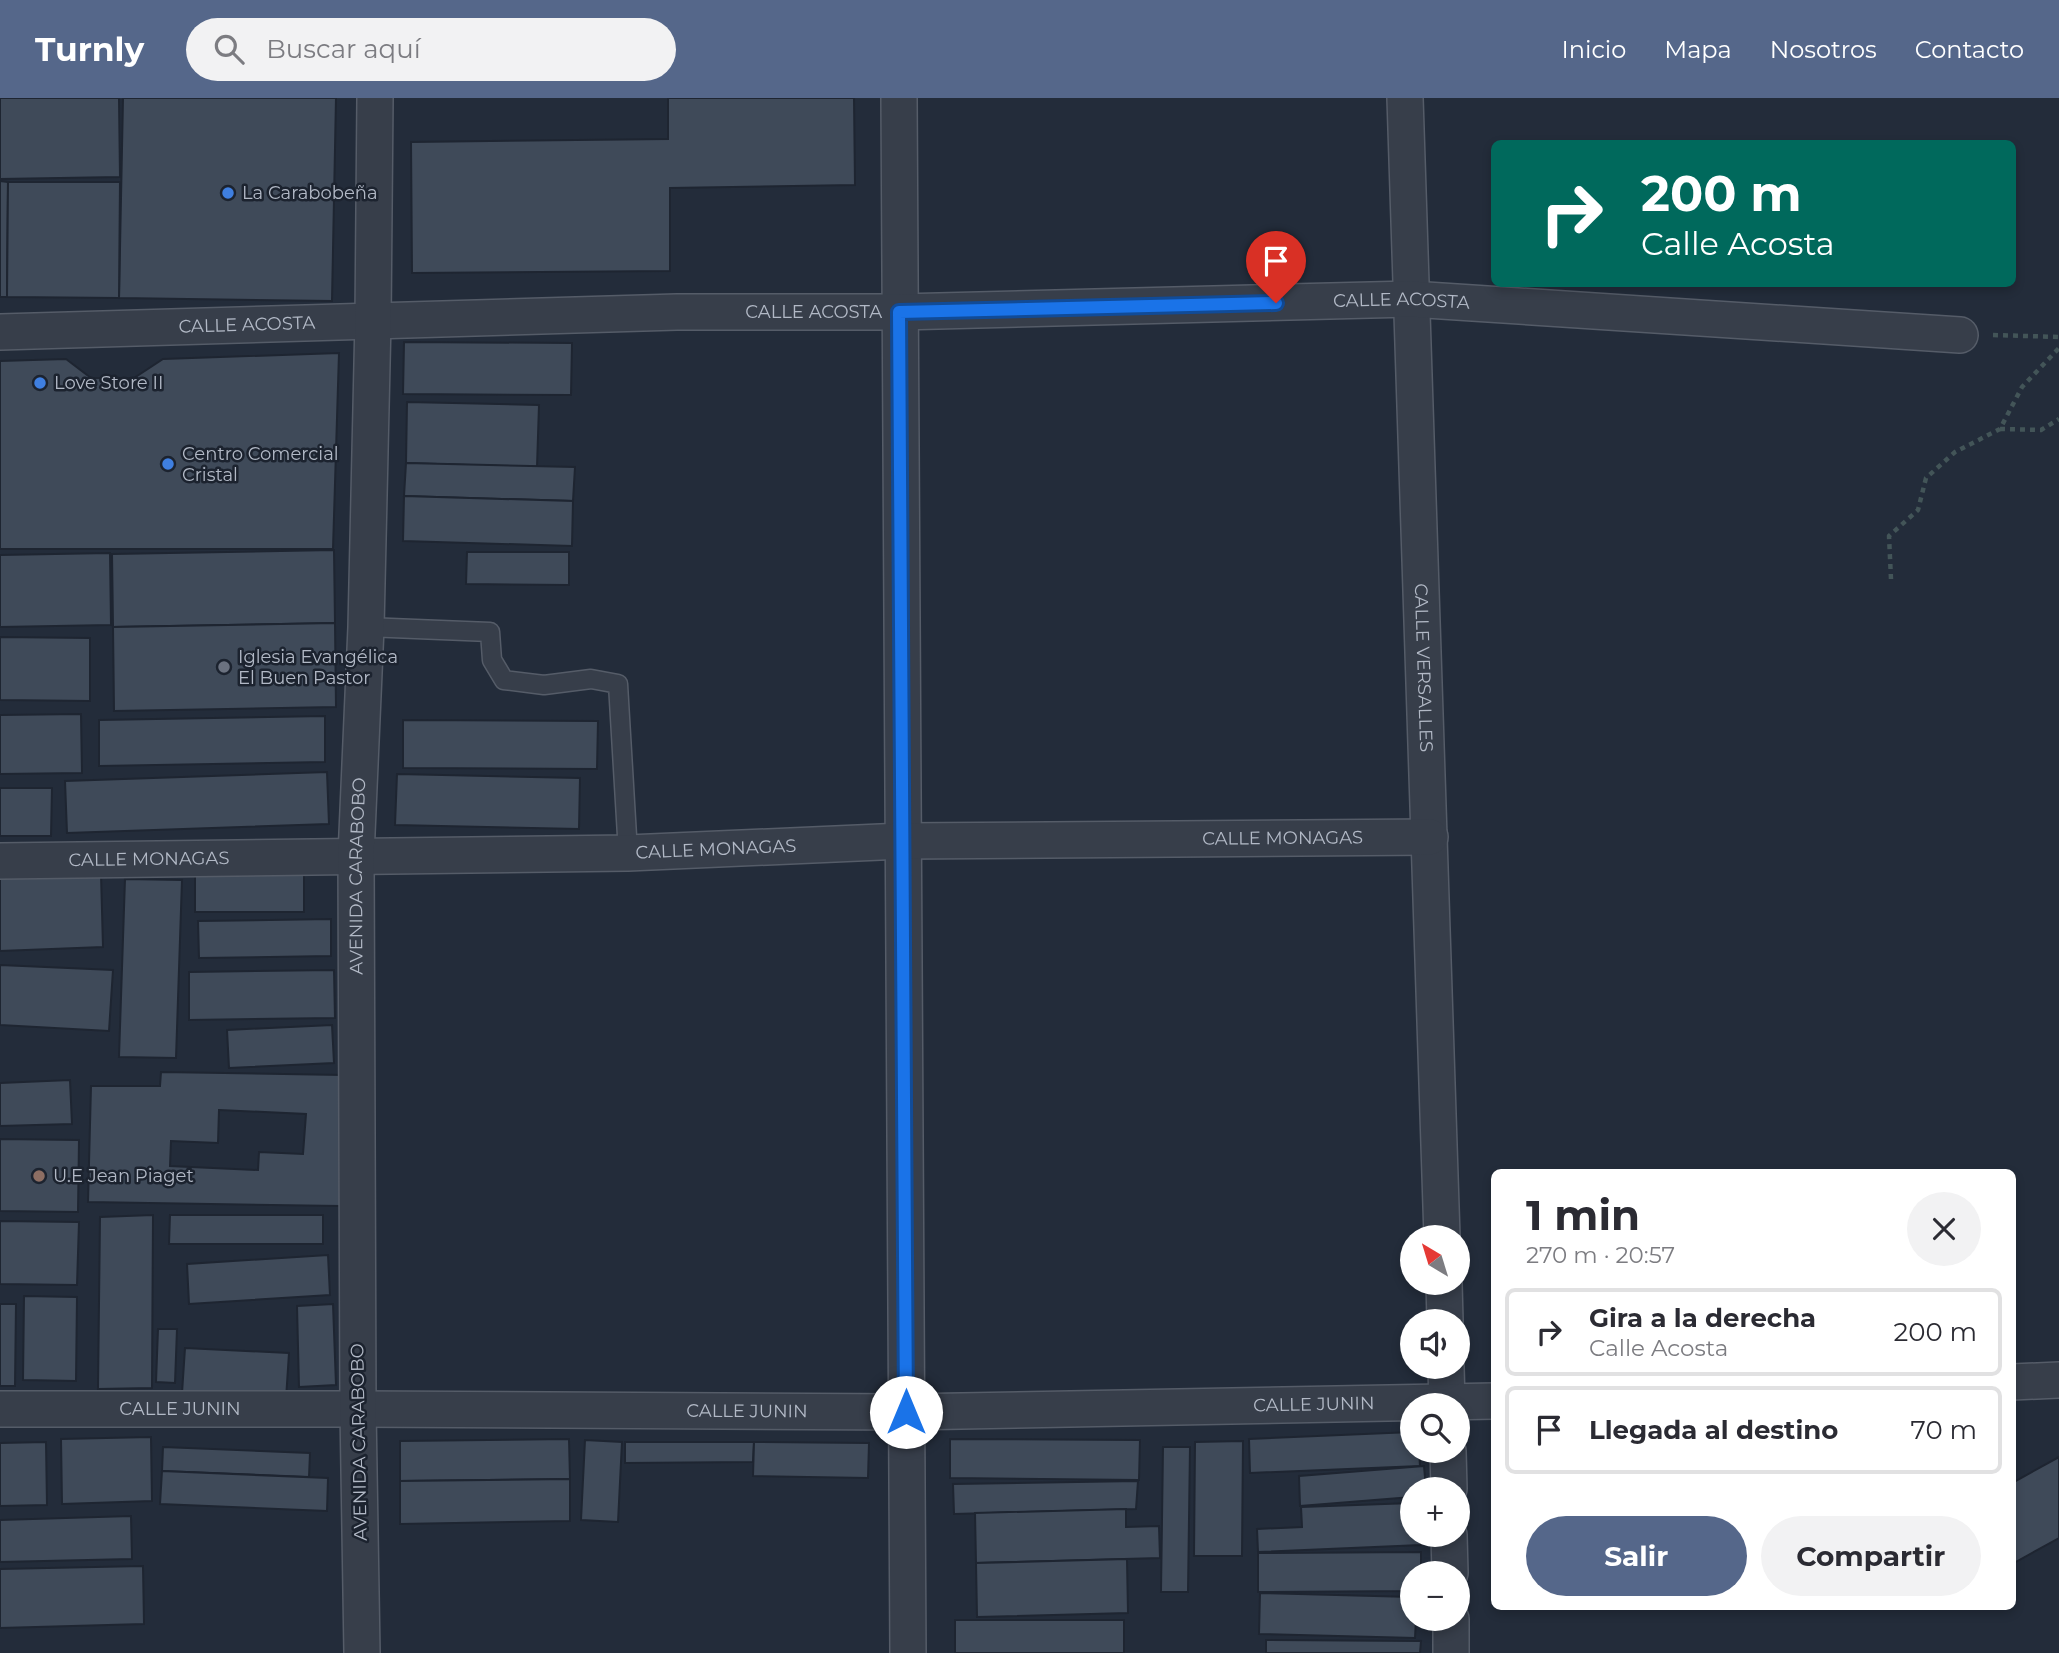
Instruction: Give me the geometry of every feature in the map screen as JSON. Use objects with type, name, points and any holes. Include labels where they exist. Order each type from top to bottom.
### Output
[{"type":"street","name":"AVENIDA CARABOBO","points":[[362,1653],[358,1409],[356,856],[366,626],[376,98]]},
{"type":"street","points":[[899,98],[908,1653]]},
{"type":"street","name":"CALLE VERSALLES","points":[[1405,98],[1442,1225]]},
{"type":"street","name":"CALLE ACOSTA","points":[[0,332],[677,312],[899,312],[1410,299],[1960,335]]},
{"type":"street","name":"CALLE MONAGAS","points":[[0,861],[628,853],[903,841],[1430,837]]},
{"type":"street","points":[[2016,1382],[2059,1380]]},
{"type":"street","name":"CALLE JUNIN","points":[[1470,1402],[1491,1401]]},
{"type":"street","name":"CALLE JUNIN","points":[[0,1409],[906,1412],[1400,1404]]},
{"type":"street","points":[[1451,1631],[1451,1653]]},
{"type":"lane","points":[[366,626],[490,632],[492,660],[504,680],[544,685],[591,679],[618,684],[628,853]]},
{"type":"path","points":[[1960,335],[2059,337]]},
{"type":"path","points":[[2000,429],[2022,387],[2059,348]]},
{"type":"path","points":[[1891,579],[1889,536],[1918,510],[1926,478],[1955,452],[2000,429],[2041,430],[2059,419]]},
{"type":"building","points":[[0,98],[119,98],[120,177],[0,179]]},
{"type":"building","points":[[123,98],[336,98],[332,301],[119,298]]},
{"type":"building","points":[[668,98],[854,98],[855,185],[670,188],[670,271],[412,273],[411,142],[668,139]]},
{"type":"building","points":[[0,181],[8,182],[7,297],[0,297]]},
{"type":"building","points":[[8,182],[120,182],[119,298],[7,297]]},
{"type":"building","points":[[404,342],[572,343],[571,395],[403,394]]},
{"type":"building","name":"Centro Comercial Cristal","points":[[339,353],[333,549],[0,549],[0,361],[66,359],[91,378],[134,378],[163,359]]},
{"type":"building","points":[[407,402],[539,405],[537,467],[406,463]]},
{"type":"building","points":[[406,463],[575,467],[573,501],[404,496]]},
{"type":"building","points":[[404,496],[573,501],[572,546],[403,541]]},
{"type":"building","points":[[334,550],[335,623],[113,627],[112,554]]},
{"type":"building","points":[[467,552],[569,552],[569,585],[466,584]]},
{"type":"building","points":[[110,553],[111,625],[0,627],[0,555]]},
{"type":"building","name":"Iglesia Evangélica El Buen Pastor","points":[[335,623],[336,707],[114,711],[113,627]]},
{"type":"building","points":[[0,637],[90,638],[90,701],[0,700]]},
{"type":"building","points":[[81,714],[82,773],[0,774],[0,715]]},
{"type":"building","points":[[325,716],[325,762],[99,766],[99,720]]},
{"type":"building","points":[[403,720],[598,721],[597,769],[403,768]]},
{"type":"building","points":[[327,772],[329,824],[67,833],[65,781]]},
{"type":"building","points":[[397,774],[580,778],[579,829],[395,825]]},
{"type":"building","points":[[0,788],[52,788],[51,836],[0,836]]},
{"type":"building","points":[[195,873],[304,874],[304,912],[195,912]]},
{"type":"building","points":[[101,874],[103,947],[0,951],[0,878]]},
{"type":"building","points":[[125,879],[182,880],[176,1058],[119,1057]]},
{"type":"building","points":[[331,919],[331,956],[199,958],[198,921]]},
{"type":"building","points":[[0,965],[113,970],[109,1031],[0,1025]]},
{"type":"building","points":[[334,970],[335,1018],[189,1020],[189,972]]},
{"type":"building","points":[[332,1025],[334,1063],[229,1068],[227,1030]]},
{"type":"building","points":[[161,1072],[343,1075],[340,1206],[88,1202],[91,1086],[160,1086]],"holes":[[[219,1110],[306,1114],[303,1154],[259,1152],[258,1170],[170,1166],[171,1141],[218,1143]]]},
{"type":"building","points":[[70,1080],[72,1124],[0,1126],[0,1083]]},
{"type":"building","name":"U.E Jean Piaget","points":[[0,1139],[79,1140],[78,1212],[0,1211]]},
{"type":"building","points":[[153,1215],[152,1388],[98,1389],[100,1217]]},
{"type":"building","points":[[170,1215],[323,1215],[323,1244],[169,1244]]},
{"type":"building","points":[[0,1221],[79,1222],[77,1285],[0,1284]]},
{"type":"building","points":[[328,1255],[330,1295],[189,1304],[187,1264]]},
{"type":"building","points":[[24,1296],[77,1297],[76,1381],[23,1380]]},
{"type":"building","points":[[0,1304],[16,1304],[15,1386],[0,1386]]},
{"type":"building","points":[[333,1304],[336,1385],[299,1387],[297,1306]]},
{"type":"building","points":[[158,1329],[177,1329],[175,1383],[156,1382]]},
{"type":"building","points":[[185,1348],[289,1353],[286,1399],[182,1393]]},
{"type":"building","points":[[1400,1433],[1400,1463],[1420,1463],[1420,1466],[1250,1473],[1249,1439]]},
{"type":"building","points":[[151,1437],[152,1501],[62,1504],[61,1439]]},
{"type":"building","points":[[569,1439],[570,1479],[400,1481],[400,1441]]},
{"type":"building","points":[[950,1439],[1140,1440],[1139,1480],[950,1478]]},
{"type":"building","points":[[585,1440],[622,1442],[618,1522],[581,1520]]},
{"type":"building","points":[[1243,1441],[1242,1556],[1194,1556],[1195,1442]]},
{"type":"building","points":[[46,1442],[47,1505],[0,1506],[0,1443]]},
{"type":"building","points":[[625,1442],[754,1442],[753,1462],[625,1463]]},
{"type":"building","points":[[754,1442],[869,1443],[868,1478],[753,1476]]},
{"type":"building","points":[[163,1447],[310,1453],[309,1477],[162,1471]]},
{"type":"building","points":[[1163,1447],[1190,1447],[1188,1592],[1161,1592]]},
{"type":"building","points":[[2059,1457],[2059,1538],[2016,1562],[2016,1481]]},
{"type":"building","points":[[1424,1466],[1425,1477],[1400,1477],[1400,1498],[1300,1506],[1299,1476]]},
{"type":"building","points":[[162,1471],[328,1478],[327,1511],[160,1504]]},
{"type":"building","points":[[570,1479],[570,1521],[400,1524],[400,1481]]},
{"type":"building","points":[[1138,1481],[1136,1509],[954,1514],[953,1484]]},
{"type":"building","points":[[1400,1503],[1400,1546],[1258,1552],[1257,1529],[1302,1527],[1301,1507]]},
{"type":"building","points":[[1126,1509],[1126,1527],[1159,1526],[1160,1558],[976,1563],[975,1513]]},
{"type":"building","points":[[131,1516],[132,1559],[0,1562],[0,1520]]},
{"type":"building","points":[[1421,1552],[1421,1561],[1400,1561],[1400,1591],[1258,1592],[1258,1553]]},
{"type":"building","points":[[1127,1559],[1128,1613],[977,1617],[976,1563]]},
{"type":"building","points":[[143,1566],[144,1624],[0,1628],[0,1569]]},
{"type":"building","points":[[1260,1593],[1400,1597],[1400,1631],[1415,1631],[1415,1638],[1259,1634]]},
{"type":"building","points":[[955,1620],[1124,1620],[1124,1653],[955,1653]]},
{"type":"building","points":[[1266,1640],[1421,1641],[1420,1653],[1266,1653]]},
{"type":"place","name":"La Carabobeña","points":[[228,193]]},
{"type":"place","name":"Love Store II","points":[[40,383]]},
{"type":"place","name":"Centro Comercial Cristal","points":[[168,464]]},
{"type":"place","name":"Iglesia Evangélica El Buen Pastor","points":[[224,667]]},
{"type":"place","name":"U.E Jean Piaget","points":[[39,1176]]},
{"type":"route","points":[[906,1412],[899,312],[1276,303]]}]
